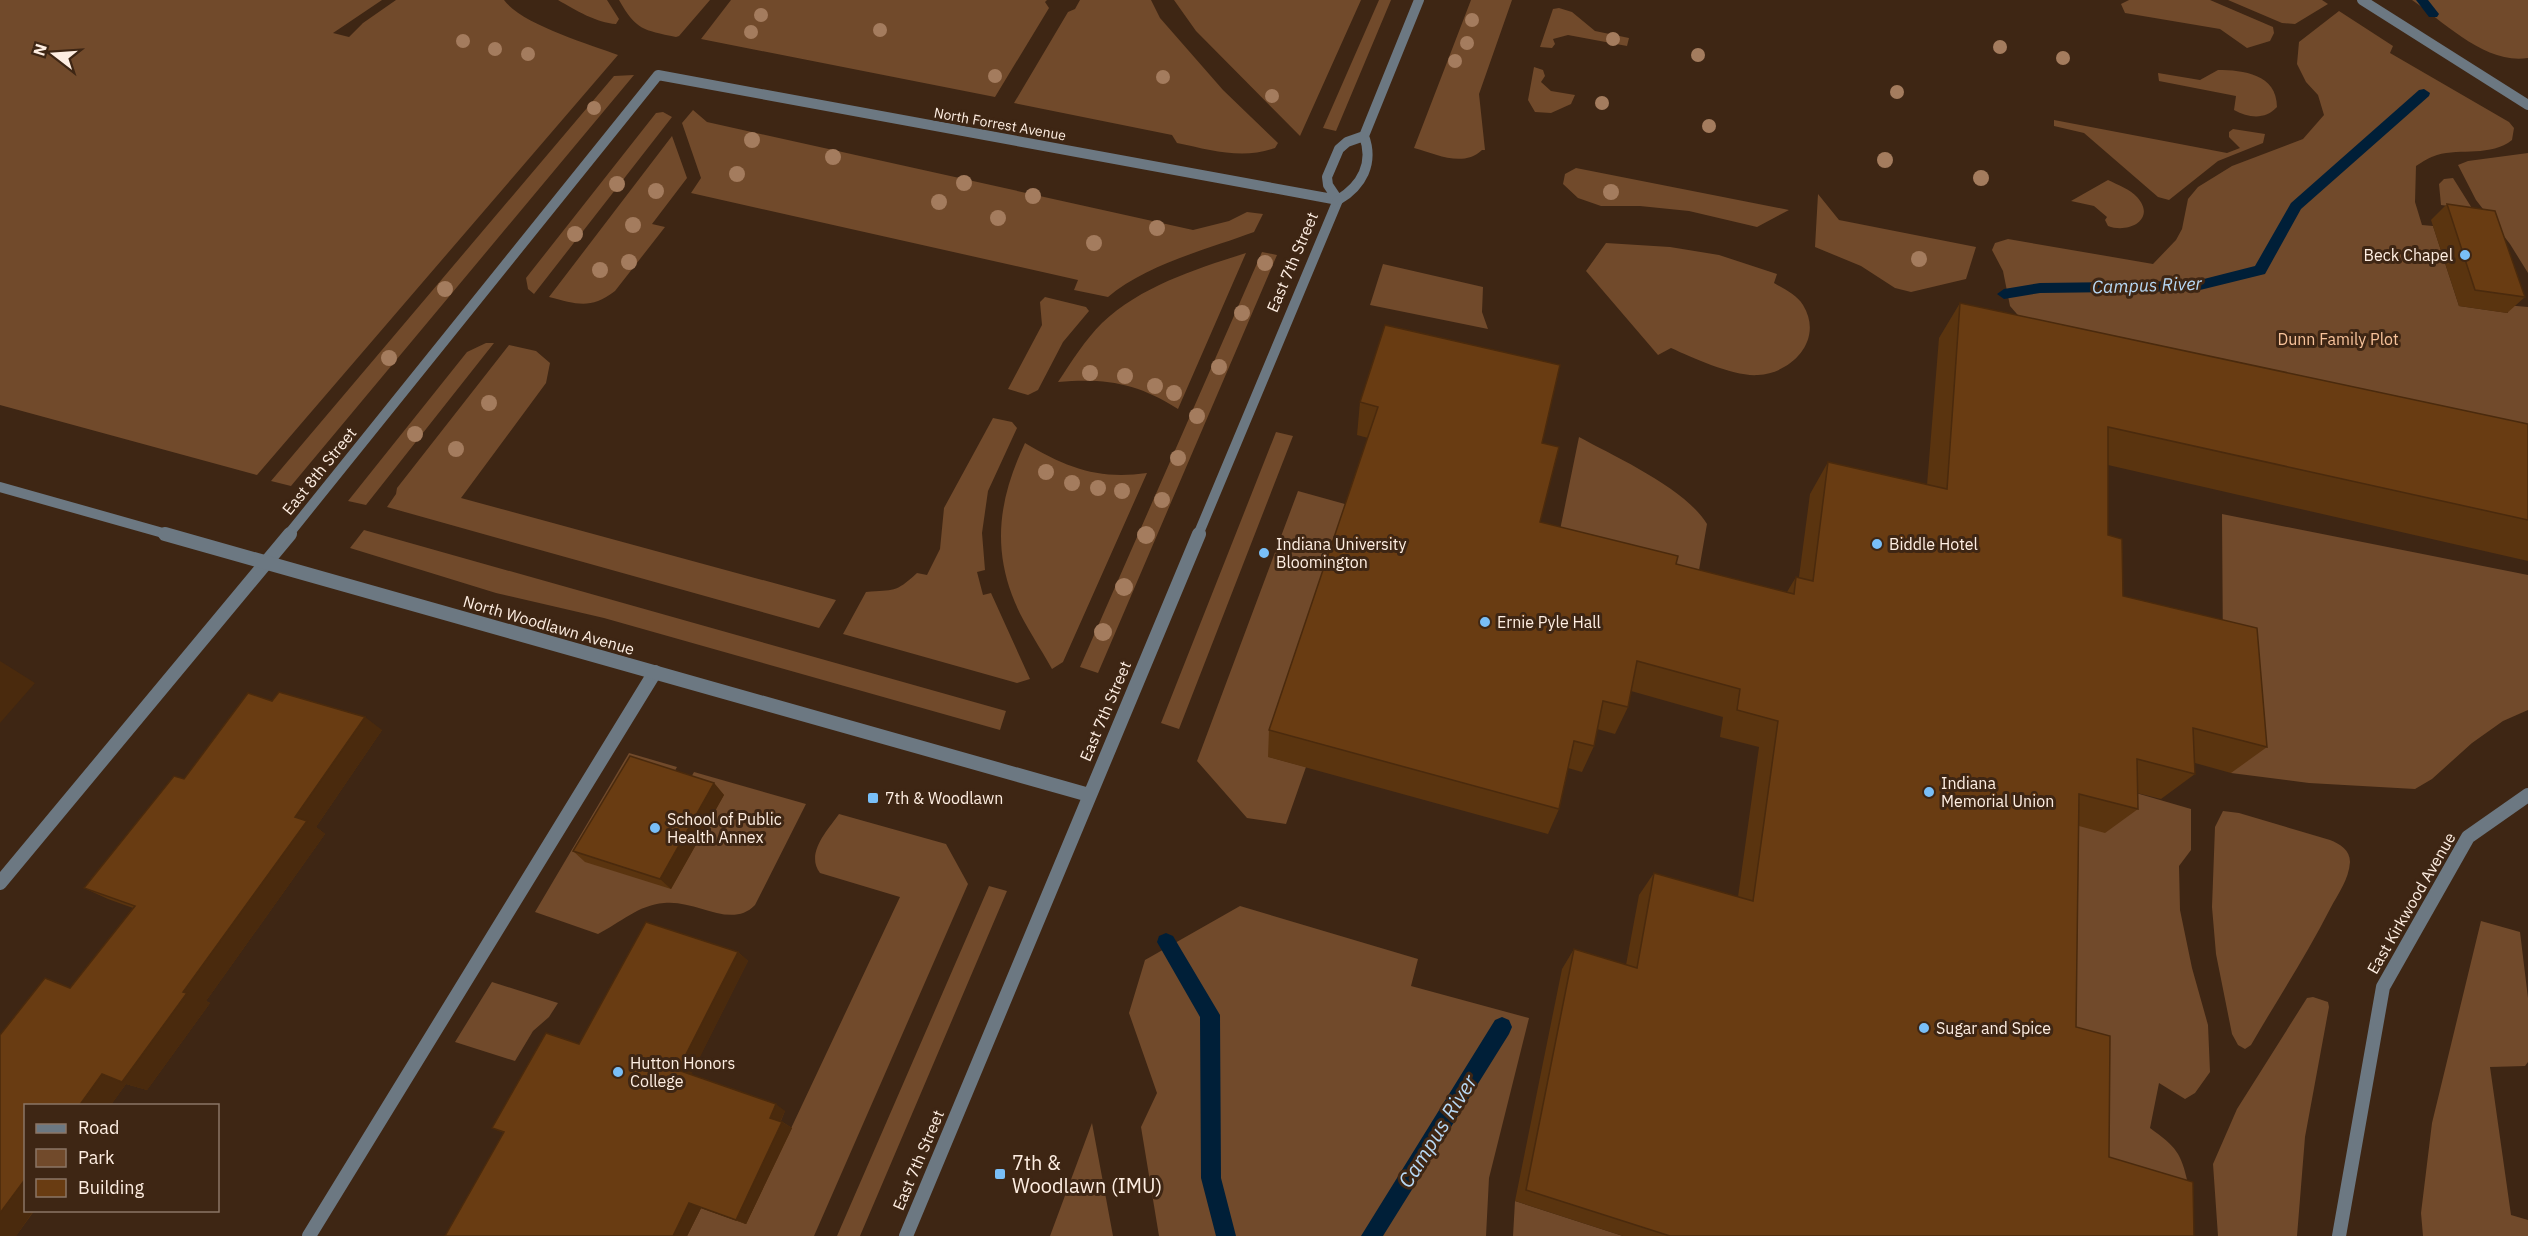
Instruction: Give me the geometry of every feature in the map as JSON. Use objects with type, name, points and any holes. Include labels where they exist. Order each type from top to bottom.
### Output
[{"type":"street","name":"East 7th Street","points":[[906,1236],[1338,200],[1354,191],[1366,168],[1370,150],[1364,136],[1419,0]]},
{"type":"street","points":[[2362,0],[2528,105]]},
{"type":"street","name":"North Forrest Avenue","points":[[658,75],[1338,200]]},
{"type":"street","name":"East 8th Street","points":[[0,883],[266,562],[658,75]]},
{"type":"street","name":"East 7th Street","points":[[1338,200],[1328,185],[1327,177],[1330,169],[1339,149],[1347,142],[1364,136]]},
{"type":"street","name":"North Woodlawn Avenue","points":[[0,487],[1089,795]]},
{"type":"street","points":[[309,1236],[655,672]]},
{"type":"street","name":"East Kirkwood Avenue","points":[[2339,1236],[2383,987],[2468,837],[2528,795]]},
{"type":"green space","points":[[0,0],[382,0],[333,33],[349,37],[363,23],[396,0],[504,0],[513,9],[540,25],[618,55],[257,475],[0,405]]},
{"type":"green space","points":[[558,0],[607,0],[619,19],[616,24],[601,21]]},
{"type":"green space","points":[[619,0],[710,0],[676,37],[642,27],[630,17]]},
{"type":"green space","points":[[731,0],[1047,0],[1045,2],[1049,8],[995,97],[701,39]]},
{"type":"green space","points":[[1080,0],[1151,0],[1160,18],[1223,90],[1278,143],[1275,148],[1263,152],[1238,154],[1214,151],[1177,143],[1172,135],[1014,103],[1068,12],[1075,9]]},
{"type":"green space","points":[[1174,0],[1361,0],[1300,136],[1196,31]]},
{"type":"green space","points":[[1379,0],[1391,0],[1336,131],[1323,128]]},
{"type":"green space","points":[[1471,0],[1512,0],[1479,94],[1485,150],[1458,159],[1414,148]]},
{"type":"green space","points":[[2129,0],[2210,0],[2273,27],[2274,33],[2270,41],[2247,48],[2220,29],[2125,13],[2121,4]]},
{"type":"green space","points":[[2228,0],[2322,0],[2328,4],[2295,24],[2282,23]]},
{"type":"green space","points":[[2412,0],[2528,0],[2528,58],[2512,58],[2481,49]]},
{"type":"green space","points":[[1559,8],[1572,12],[1595,31],[1629,38],[1627,46],[1568,35],[1553,39],[1555,44],[1552,48],[1540,47],[1553,9]]},
{"type":"green space","name":"Dunn Family Plot","points":[[2339,11],[2393,46],[2390,53],[2509,122],[2514,128],[2512,140],[2495,149],[2446,153],[2429,158],[2416,166],[2415,202],[2422,225],[2433,226],[2459,306],[2508,313],[2505,305],[2528,307],[2528,433],[2023,321],[2010,306],[2003,271],[1992,250],[1995,243],[2008,239],[2153,264],[2176,240],[2182,229],[2188,199],[2198,187],[2232,166],[2303,139],[2324,115],[2318,95],[2306,82],[2297,64],[2299,42]]},
{"type":"green space","points":[[1534,67],[1543,70],[1545,76],[1541,82],[1551,91],[1575,95],[1571,104],[1551,113],[1535,112],[1528,100]]},
{"type":"green space","points":[[2218,70],[2248,73],[2265,81],[2271,87],[2277,107],[2262,116],[2245,115],[2234,110],[2236,96],[2159,81],[2158,73],[2200,80]]},
{"type":"green space","points":[[634,75],[291,486],[271,481],[614,76]]},
{"type":"green space","points":[[693,110],[707,122],[1193,230],[1229,221],[1247,212],[1263,214],[1254,232],[1158,267],[1108,297],[1074,290],[1078,280],[691,193],[701,178],[682,123]]},
{"type":"green space","points":[[663,112],[672,117],[534,294],[528,289],[526,278],[656,113]]},
{"type":"green space","points":[[2054,120],[2227,153],[2240,148],[2229,137],[2229,132],[2233,129],[2265,134],[2263,143],[2218,161],[2169,200],[2158,197],[2084,133],[2054,126]]},
{"type":"green space","points":[[672,136],[687,178],[652,224],[665,227],[615,291],[606,297],[583,304],[549,297]]},
{"type":"green space","points":[[2528,153],[2528,273],[2510,244],[2476,200],[2458,165],[2468,161]]},
{"type":"green space","points":[[1576,168],[1789,210],[1757,227],[1689,211],[1640,206],[1601,206],[1578,198],[1563,184],[1565,174]]},
{"type":"green space","points":[[2453,178],[2521,285],[2497,282],[2464,208],[2441,205],[2439,184],[2444,179]]},
{"type":"green space","points":[[2108,180],[2127,189],[2137,197],[2144,212],[2138,223],[2124,228],[2108,226],[2105,220],[2107,217],[2094,206],[2071,201]]},
{"type":"green space","points":[[1818,194],[1839,220],[1976,247],[1966,279],[1911,292],[1895,288],[1861,266],[1815,247]]},
{"type":"green space","points":[[1606,243],[1670,247],[1719,255],[1777,274],[1774,283],[1800,301],[1809,318],[1810,330],[1802,352],[1783,368],[1758,375],[1726,370],[1671,348],[1658,355],[1586,271]]},
{"type":"green space","points":[[1262,252],[1277,255],[1098,673],[1080,667]]},
{"type":"green space","points":[[1246,253],[1178,409],[1149,393],[1121,384],[1091,381],[1058,382],[1090,336],[1117,310],[1170,280]]},
{"type":"green space","points":[[1383,264],[1483,287],[1482,312],[1488,329],[1370,305]]},
{"type":"green space","points":[[1045,297],[1086,307],[1089,311],[1063,342],[1038,390],[1028,395],[1008,389],[1042,325],[1040,302]]},
{"type":"green space","points":[[486,343],[494,343],[366,505],[348,501],[467,352]]},
{"type":"green space","points":[[509,345],[536,351],[550,363],[546,383],[461,498],[836,600],[819,628],[387,507],[396,494],[397,488]]},
{"type":"green space","points":[[993,418],[1012,422],[1017,428],[988,491],[982,533],[985,570],[977,572],[983,595],[991,593],[1030,679],[1017,683],[843,634],[866,592],[894,589],[917,573],[927,575],[940,549],[944,508]]},
{"type":"green space","points":[[1276,432],[1293,436],[1179,729],[1161,723]]},
{"type":"green space","points":[[1579,437],[1667,486],[1697,511],[1707,524],[1695,593],[1560,530]]},
{"type":"green space","points":[[1025,443],[1055,459],[1084,470],[1114,475],[1147,473],[1063,662],[1052,669],[1025,623],[1012,595],[1002,556],[1002,518],[1005,499]]},
{"type":"green space","points":[[1298,491],[1352,506],[1269,757],[1306,767],[1286,824],[1247,818],[1197,761]]},
{"type":"green space","points":[[2222,514],[2528,575],[2528,710],[2503,721],[2472,743],[2432,779],[2415,789],[2309,783],[2231,773],[2223,657]]},
{"type":"green space","points":[[364,530],[1006,711],[1000,730],[604,618],[496,593],[350,548]]},
{"type":"green space","points":[[629,753],[677,767],[671,778],[688,783],[694,772],[806,804],[755,905],[746,912],[735,915],[676,903],[655,904],[637,911],[598,934],[535,912]]},
{"type":"green space","points":[[2105,784],[2191,809],[2191,850],[2179,866],[2180,910],[2192,968],[2208,1025],[2210,1072],[2195,1093],[2185,1099],[2159,1083],[2150,1128],[2176,1151],[2183,1164],[2188,1184],[2074,1170],[2049,818]]},
{"type":"green space","points":[[2223,811],[2239,813],[2330,840],[2344,848],[2350,858],[2348,874],[2343,886],[2251,1045],[2245,1049],[2238,1045],[2232,1034],[2216,954],[2212,907],[2215,827]]},
{"type":"green space","points":[[839,814],[946,844],[968,884],[814,1236],[687,1236],[701,1208],[746,1224],[900,897],[820,873],[815,858],[817,850],[824,834]]},
{"type":"green space","points":[[989,886],[1007,891],[860,1236],[837,1236]]},
{"type":"green space","points":[[1240,906],[1418,959],[1411,986],[1529,1018],[1489,1178],[1486,1236],[1159,1236],[1141,1127],[1157,1093],[1129,1013],[1145,960]]},
{"type":"green space","points":[[2481,921],[2520,932],[2528,998],[2528,1062],[2525,1066],[2490,1067],[2511,1215],[2528,1220],[2528,1236],[2423,1236],[2421,1213],[2432,1123]]},
{"type":"green space","points":[[492,982],[558,1003],[549,1017],[533,1031],[515,1061],[455,1042]]},
{"type":"green space","points":[[2313,997],[2328,1002],[2329,1007],[2305,1137],[2297,1236],[2218,1236],[2213,1164],[2237,1109],[2307,998]]},
{"type":"green space","points":[[1092,1123],[1113,1236],[1050,1236]]},
{"type":"green space","points":[[1515,1201],[1623,1236],[1513,1236]]},
{"type":"building","points":[[2447,204],[2495,211],[2525,297],[2475,290]]},
{"type":"building","name":"Indiana Memorial Union","points":[[1960,303],[2528,424],[2528,520],[2108,427],[2108,535],[2122,539],[2123,596],[2257,628],[2267,747],[2193,728],[2195,774],[2137,759],[2138,809],[2079,794],[2076,1027],[2110,1036],[2109,1157],[2193,1182],[2194,1236],[1670,1236],[1526,1190],[1574,949],[1637,968],[1654,873],[1753,901],[1778,721],[1737,710],[1740,689],[1637,661],[1628,707],[1603,701],[1594,746],[1574,741],[1559,809],[1269,730],[1378,407],[1360,402],[1385,325],[1560,365],[1542,443],[1559,447],[1540,522],[1678,556],[1676,564],[1794,594],[1796,577],[1813,581],[1828,462],[1947,489]]},
{"type":"building","points":[[279,692],[365,717],[295,817],[307,821],[183,992],[187,993],[122,1082],[102,1074],[80,1104],[24,1104],[24,1181],[0,1213],[0,1035],[45,978],[70,988],[135,906],[84,888],[174,776],[184,779],[248,693],[272,701]]},
{"type":"building","name":"School of Public Health Annex","points":[[630,756],[714,783],[660,879],[573,851]]},
{"type":"building","name":"Hutton Honors College","points":[[646,922],[738,952],[678,1070],[776,1104],[770,1118],[782,1122],[736,1220],[689,1203],[673,1236],[445,1236],[504,1132],[492,1128],[546,1033],[579,1044]]},
{"type":"waterway","name":"Campus River","points":[[2422,0],[2433,14]]},
{"type":"waterway","name":"Campus River","points":[[2004,294],[2040,288],[2196,286],[2260,270],[2296,206],[2424,93]]},
{"type":"waterway","points":[[1166,942],[1210,1015],[1211,1178],[1226,1236]]},
{"type":"waterway","name":"Campus River","points":[[1371,1236],[1502,1027]]},
{"type":"place","name":"Beck Chapel","points":[[2465,255]]},
{"type":"place","name":"Biddle Hotel","points":[[1877,544]]},
{"type":"place","name":"Indiana University Bloomington","points":[[1264,553]]},
{"type":"place","name":"Ernie Pyle Hall","points":[[1485,622]]},
{"type":"place","name":"Indiana Memorial Union","points":[[1929,792]]},
{"type":"place","name":"7th & Woodlawn","points":[[873,798]]},
{"type":"place","name":"School of Public Health Annex","points":[[655,828]]},
{"type":"place","name":"Sugar and Spice","points":[[1924,1028]]},
{"type":"place","name":"Hutton Honors College","points":[[618,1072]]},
{"type":"place","name":"7th & Woodlawn (IMU)","points":[[1000,1174]]}]
